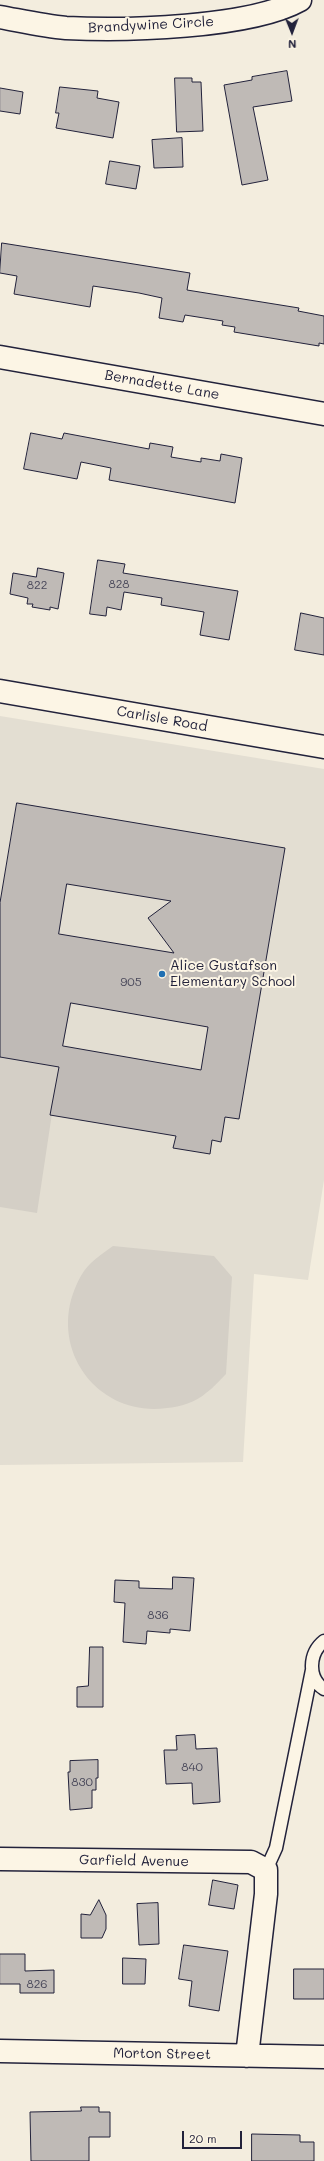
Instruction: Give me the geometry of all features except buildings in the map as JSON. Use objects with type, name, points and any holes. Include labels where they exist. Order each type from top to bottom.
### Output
[{"type":"street","name":"Brandywine Circle","points":[[0,18],[64,28],[99,29],[156,26],[229,20],[288,6],[300,0]]},
{"type":"street","name":"Bernadette Lane","points":[[0,356],[324,414]]},
{"type":"street","name":"Carlisle Road","points":[[0,691],[324,747]]},
{"type":"street","name":"Garfield Avenue","points":[[0,1859],[251,1862],[266,1870]]},
{"type":"street","points":[[247,2056],[266,1894],[266,1870]]},
{"type":"street","name":"Morton Street","points":[[0,2050],[324,2057]]},
{"type":"lane","points":[[266,1870],[276,1848],[312,1670],[312,1660],[316,1650],[324,1641]]},
{"type":"lane","points":[[312,1670],[315,1679],[324,1689]]},
{"type":"shaded area","name":"Alice Gustafson Elementary School","points":[[0,716],[324,769],[324,1180],[308,1280],[254,1274],[243,1462],[0,1465]]},
{"type":"shaded area","points":[[0,1057],[59,1067],[37,1213],[0,1207]]},
{"type":"shaded area","points":[[113,1246],[214,1256],[232,1277],[226,1374],[198,1399],[182,1405],[167,1408],[144,1408],[124,1404],[105,1394],[90,1380],[78,1363],[71,1344],[68,1323],[71,1300],[76,1285],[87,1267]]},
{"type":"place","name":"Alice Gustafson Elementary School","points":[[162,974]]}]
